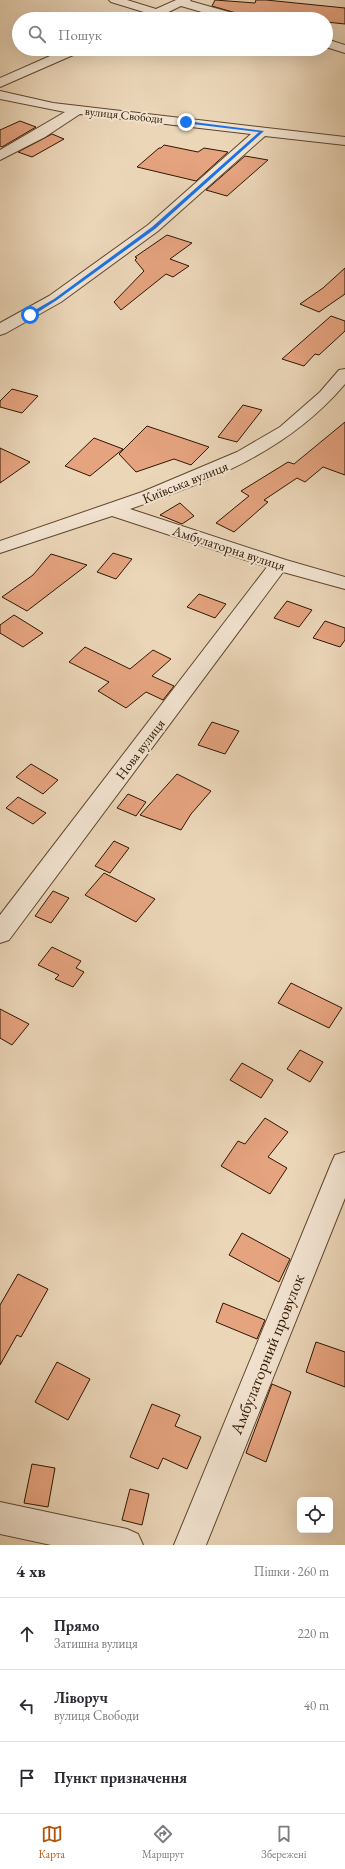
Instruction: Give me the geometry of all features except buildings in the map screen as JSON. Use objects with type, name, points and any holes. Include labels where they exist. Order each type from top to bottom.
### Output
[{"type":"street","points":[[115,0],[155,12]]},
{"type":"street","points":[[160,12],[183,1],[218,12]]},
{"type":"street","points":[[333,45],[345,49]]},
{"type":"street","points":[[0,83],[60,56]]},
{"type":"street","name":"вулиця Свободи","points":[[0,96],[53,107],[345,141]]},
{"type":"street","points":[[0,156],[40,134],[78,110]]},
{"type":"street","points":[[0,330],[55,300],[153,228],[262,131]]},
{"type":"street","name":"Київська вулиця","points":[[0,546],[114,510],[225,466],[253,453],[285,433],[309,413],[345,374]]},
{"type":"street","name":"Амбулаторна вулиця","points":[[114,510],[279,564],[345,583]]},
{"type":"street","name":"Нова вулиця","points":[[0,933],[279,564]]},
{"type":"street","name":"Амбулаторний провулок","points":[[190,1545],[345,1164]]},
{"type":"street","points":[[0,1518],[127,1545]]},
{"type":"route","points":[[30,315],[55,300],[153,228],[262,131],[186,122]]}]
